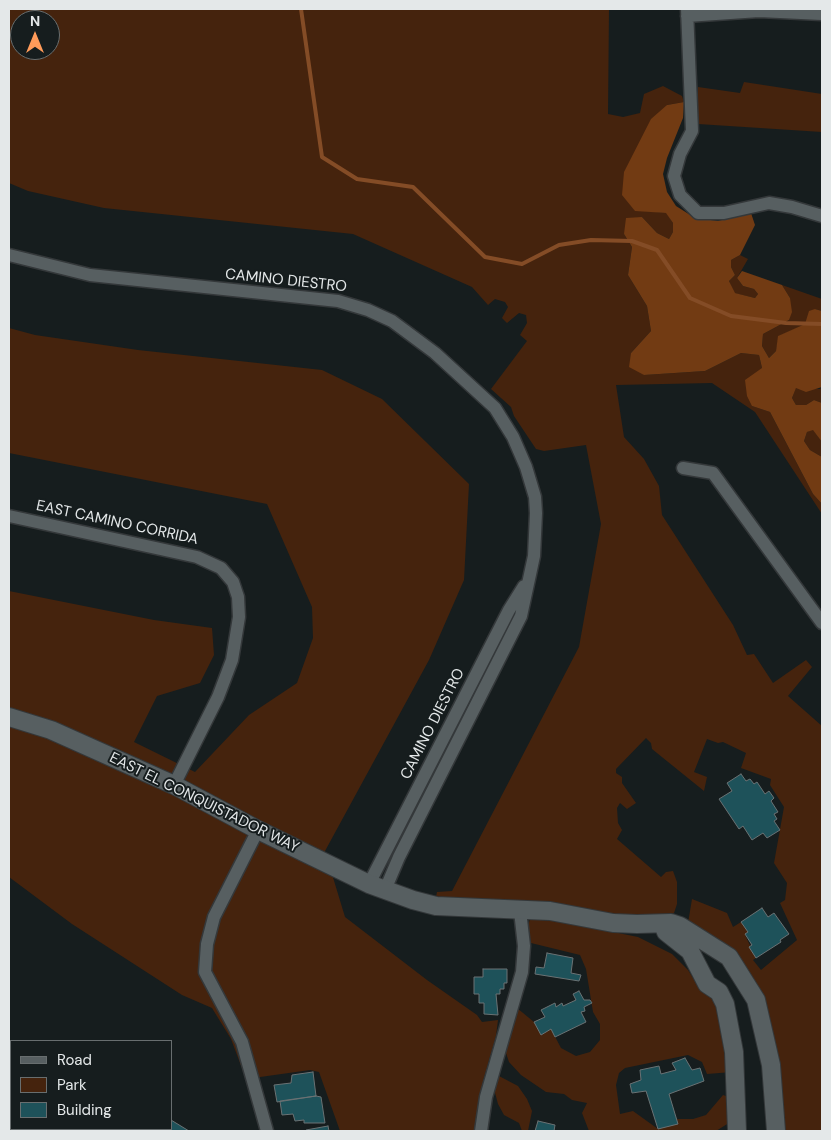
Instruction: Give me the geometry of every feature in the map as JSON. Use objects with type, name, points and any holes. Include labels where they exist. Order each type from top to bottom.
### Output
[{"type":"street","points":[[822,14],[759,11],[687,12],[692,131],[680,154],[674,176],[680,195],[698,213],[724,213],[769,204],[792,207],[822,216]]},
{"type":"street","name":"CAMINO DIESTRO","points":[[9,255],[90,275],[338,301],[368,310],[392,321],[416,336],[495,408],[513,436],[526,467],[535,497],[536,530],[528,580],[509,610],[377,887]]},
{"type":"street","points":[[683,468],[713,473],[822,623]]},
{"type":"street","name":"EAST CAMINO CORRIDA","points":[[9,516],[196,556],[221,568],[233,582],[238,597],[239,617],[232,660],[218,696],[174,785]]},
{"type":"street","name":"EAST EL CONQUISTADOR WAY","points":[[9,717],[51,730],[174,785],[258,830],[377,887],[413,900],[436,906],[550,911],[613,922],[671,923],[680,926],[728,957],[756,1000],[771,1064],[776,1131]]},
{"type":"street","points":[[258,830],[214,917],[207,944],[206,972],[242,1042],[267,1131]]},
{"type":"street","points":[[481,1131],[486,1097],[522,972],[524,946],[520,911]]},
{"type":"street","points":[[662,924],[666,932],[690,950],[707,984],[719,992],[725,1004],[734,1052],[737,1131]]},
{"type":"green space","points":[[9,9],[609,9],[608,114],[623,117],[640,113],[644,94],[663,86],[682,96],[684,102],[667,105],[634,210],[667,213],[673,223],[673,232],[669,239],[657,233],[642,217],[624,234],[632,247],[628,275],[647,306],[651,331],[631,353],[644,375],[705,371],[741,353],[759,355],[762,368],[752,406],[770,412],[813,494],[822,504],[822,514],[755,412],[712,383],[616,385],[624,437],[644,459],[659,486],[662,515],[733,625],[747,655],[754,654],[773,683],[806,660],[812,667],[788,696],[822,726],[822,1131],[780,1131],[758,994],[688,923],[692,899],[727,913],[733,927],[741,922],[748,932],[745,935],[756,958],[753,960],[761,970],[797,940],[780,903],[785,900],[787,883],[774,863],[784,807],[770,785],[771,779],[741,768],[746,753],[723,742],[718,743],[707,739],[694,772],[707,777],[704,791],[652,749],[651,743],[646,738],[616,769],[616,773],[622,777],[622,783],[636,803],[627,809],[620,803],[617,808],[618,823],[622,830],[617,839],[661,877],[666,872],[673,871],[677,882],[677,904],[674,913],[666,916],[620,917],[554,902],[494,902],[436,897],[437,892],[452,891],[579,647],[601,524],[586,445],[544,451],[536,449],[514,416],[511,407],[491,389],[527,341],[520,335],[527,323],[526,315],[519,313],[507,323],[502,318],[508,307],[505,302],[495,299],[488,305],[472,287],[353,234],[104,208],[28,191],[9,183]]},
{"type":"green space","points":[[744,82],[822,94],[822,132],[698,124],[698,87],[740,93]]},
{"type":"green space","points":[[740,255],[748,259],[737,278],[743,286],[754,289],[758,294],[755,298],[734,293],[729,281],[735,275],[731,267],[731,260]]},
{"type":"green space","points":[[782,285],[822,299],[822,311],[815,309],[806,324],[779,336],[776,351],[769,358],[762,346],[763,334],[789,320],[790,298]]},
{"type":"green space","points":[[9,328],[35,335],[138,350],[322,370],[382,399],[469,484],[464,580],[429,660],[325,851],[345,917],[427,980],[477,1015],[482,1022],[498,1020],[496,1036],[483,1081],[478,1131],[340,1131],[319,1072],[310,1070],[246,1079],[231,1039],[212,1008],[182,995],[72,924],[9,877],[9,591],[154,620],[212,628],[214,655],[200,683],[157,696],[134,742],[195,772],[249,715],[297,683],[313,638],[312,607],[267,504],[9,453]]},
{"type":"green space","points":[[796,387],[820,389],[822,387],[822,403],[814,400],[806,405],[796,405],[792,398]]},
{"type":"green space","points":[[813,429],[822,442],[822,457],[810,450],[804,441],[807,432]]},
{"type":"green space","points":[[530,919],[564,922],[638,937],[672,954],[688,970],[700,989],[711,996],[718,1006],[732,1072],[707,1074],[702,1062],[688,1055],[625,1068],[619,1073],[616,1085],[620,1114],[633,1111],[658,1129],[678,1124],[677,1119],[693,1119],[706,1115],[723,1095],[729,1097],[732,1121],[716,1131],[589,1131],[582,1113],[587,1103],[572,1100],[564,1094],[546,1092],[521,1075],[509,1062],[505,1050],[517,1008],[534,1022],[541,1035],[551,1029],[561,1048],[576,1056],[590,1052],[600,1040],[600,1024],[593,1012],[586,969],[580,955],[531,943],[528,926]]},
{"type":"green space","points":[[499,1076],[518,1086],[527,1099],[532,1111],[528,1131],[522,1131],[519,1123],[504,1115],[498,1104],[494,1089]]},
{"type":"shaded area","points":[[684,102],[683,118],[667,158],[663,174],[667,192],[676,206],[695,218],[718,221],[751,213],[755,225],[740,255],[731,260],[731,267],[735,275],[729,281],[735,293],[755,298],[758,294],[754,289],[743,286],[737,278],[742,271],[782,285],[790,298],[792,312],[789,320],[763,334],[762,346],[769,358],[776,351],[778,336],[805,324],[809,311],[815,309],[822,311],[822,387],[806,392],[796,388],[792,398],[796,405],[806,405],[814,400],[822,403],[822,442],[813,430],[807,432],[804,441],[810,450],[822,457],[822,504],[813,494],[770,412],[752,406],[747,396],[745,380],[762,368],[759,355],[741,353],[705,371],[644,375],[629,367],[631,353],[651,331],[647,306],[628,275],[632,247],[624,234],[626,218],[642,217],[657,233],[669,239],[673,232],[673,223],[666,213],[635,211],[622,195],[624,172],[651,119],[667,105]]},
{"type":"building","points":[[741,774],[746,781],[750,779],[754,784],[757,782],[765,794],[769,791],[774,798],[771,801],[778,812],[774,814],[777,819],[774,821],[780,830],[767,838],[763,833],[752,840],[743,826],[739,829],[719,799],[732,791],[727,783]]},
{"type":"building","points":[[762,908],[768,917],[774,913],[789,934],[780,940],[781,942],[756,958],[749,947],[752,945],[745,934],[748,932],[741,922]]},
{"type":"building","points":[[547,953],[573,958],[571,973],[581,975],[579,981],[535,974],[536,967],[544,968]]},
{"type":"building","points":[[483,969],[507,969],[507,983],[504,983],[504,989],[500,989],[500,994],[496,994],[498,1015],[484,1014],[484,1003],[479,1003],[479,994],[474,994],[474,977],[483,977]]},
{"type":"building","points":[[579,991],[584,1000],[590,1000],[592,1003],[584,1007],[585,1011],[581,1012],[586,1022],[555,1037],[551,1029],[541,1035],[534,1022],[545,1017],[541,1010],[555,1003],[556,1007],[562,1003],[563,1006],[576,1000],[573,994]]},
{"type":"building","points":[[685,1058],[692,1070],[700,1068],[704,1081],[669,1094],[678,1124],[658,1129],[646,1091],[632,1093],[630,1084],[641,1080],[640,1070],[659,1066],[661,1074],[676,1070],[672,1063]]},
{"type":"building","points":[[9,1070],[10,1070],[9,1115]]},
{"type":"building","points":[[313,1072],[316,1096],[277,1102],[274,1085],[291,1083],[292,1075]]},
{"type":"building","points":[[321,1097],[325,1123],[304,1123],[304,1120],[295,1121],[293,1114],[282,1115],[280,1101]]},
{"type":"building","points":[[172,1121],[189,1131],[107,1130],[172,1130]]},
{"type":"building","points":[[538,1121],[555,1125],[554,1131],[535,1131]]},
{"type":"building","points":[[328,1126],[329,1131],[306,1131],[306,1130]]},
{"type":"waterway","points":[[301,9],[322,157],[357,179],[413,187],[485,257],[522,264],[559,245],[591,240],[632,241],[657,250],[690,298],[731,316],[786,323],[822,324]]}]
